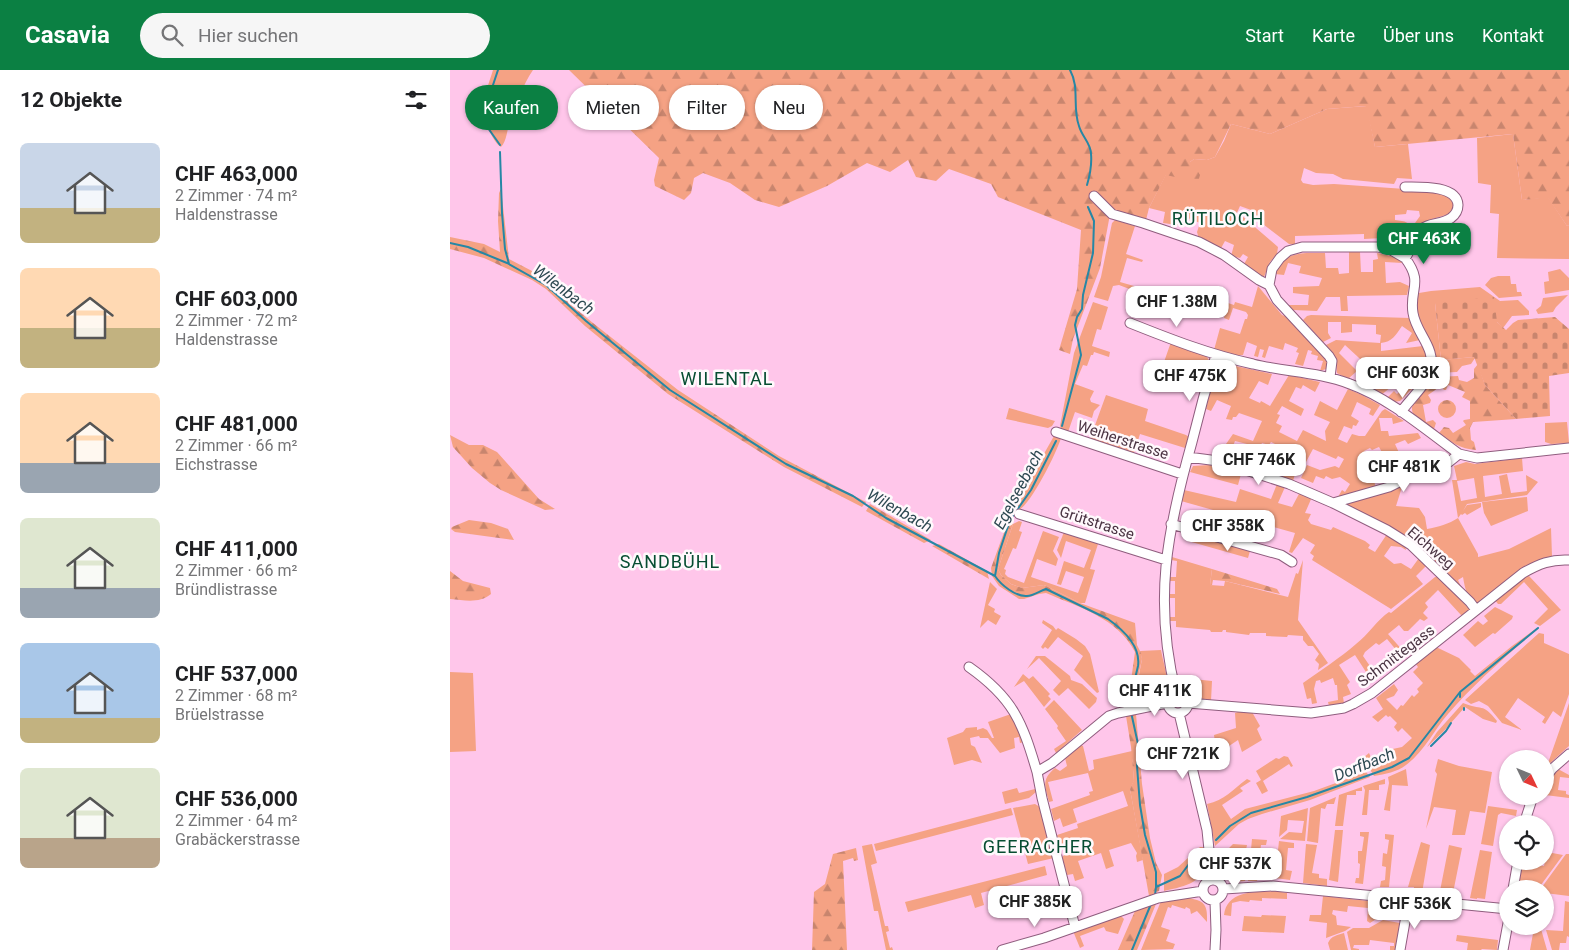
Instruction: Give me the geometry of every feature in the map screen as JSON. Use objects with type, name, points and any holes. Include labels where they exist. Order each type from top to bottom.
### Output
[{"type":"street","points":[[1405,187],[1448,190],[1454,195],[1458,204],[1456,213],[1450,218],[1431,224],[1420,231],[1414,238],[1405,258]]},
{"type":"street","points":[[1094,196],[1112,214],[1199,242],[1224,255],[1269,285],[1277,300],[1330,356],[1332,361],[1330,377]]},
{"type":"street","points":[[1269,285],[1272,269],[1280,258],[1288,251],[1302,247],[1378,248],[1391,250],[1405,258],[1414,271],[1416,287],[1412,302],[1413,314],[1429,345],[1432,357],[1430,371],[1424,383],[1401,412]]},
{"type":"street","points":[[1130,323],[1216,355],[1255,365],[1330,377],[1352,384],[1386,402],[1459,454],[1477,458],[1569,448]]},
{"type":"street","points":[[1176,693],[1166,645],[1164,623],[1166,560],[1171,524],[1182,474],[1216,355]]},
{"type":"street","name":"Weiherstrasse","points":[[1056,432],[1182,474]]},
{"type":"street","points":[[1333,502],[1389,487],[1426,468],[1449,462],[1459,454]]},
{"type":"street","name":"Eichweg","points":[[1188,457],[1218,461],[1246,469],[1333,502],[1387,530],[1411,545],[1476,610]]},
{"type":"street","name":"Grütstrasse","points":[[1019,514],[1166,560]]},
{"type":"street","points":[[1171,524],[1281,555],[1292,562]]},
{"type":"street","name":"Schmittegass","points":[[1188,703],[1311,713],[1344,708],[1359,701],[1385,684],[1523,573],[1541,563],[1556,559],[1569,560]]},
{"type":"street","points":[[969,666],[984,677],[1010,704],[1029,741],[1075,927]]},
{"type":"street","points":[[1176,693],[1184,695],[1188,703],[1185,709],[1179,712],[1171,710],[1168,703],[1170,695],[1176,693]]},
{"type":"street","points":[[1038,772],[1052,763],[1109,716],[1168,703]]},
{"type":"street","points":[[1179,712],[1209,842],[1212,880]]},
{"type":"street","points":[[1554,767],[1569,754]]},
{"type":"street","points":[[1203,891],[1207,883],[1212,880],[1219,882],[1224,890]]},
{"type":"street","points":[[1224,890],[1273,886],[1499,908]]},
{"type":"street","points":[[1203,891],[1208,899],[1215,900],[1222,895],[1224,890]]},
{"type":"street","points":[[1002,950],[1075,927],[1150,900],[1203,891]]},
{"type":"street","points":[[1400,950],[1409,899]]},
{"type":"street","points":[[1214,950],[1216,930],[1215,900]]},
{"type":"street","points":[[1502,950],[1505,935]]},
{"type":"green space","points":[[493,70],[533,70],[525,85],[488,85]]},
{"type":"green space","points":[[569,70],[1569,70],[1569,225],[1567,226],[1548,198],[1522,200],[1513,134],[1375,147],[1366,106],[1327,109],[1270,134],[1231,124],[1215,157],[1207,160],[1194,159],[1190,162],[1190,165],[1196,168],[1200,175],[1198,182],[1166,175],[1149,208],[1146,220],[1111,209],[1100,268],[1073,339],[1070,354],[1059,350],[1077,289],[1081,230],[998,197],[991,184],[949,169],[936,181],[916,177],[908,160],[890,172],[867,163],[827,186],[779,207],[755,200],[730,183],[703,173],[694,178],[691,193],[684,200],[655,186],[654,180],[659,158],[630,130],[659,130],[659,85],[584,85]]},
{"type":"green space","points":[[1367,106],[1375,147],[1408,144],[1412,179],[1397,178],[1394,184],[1343,179],[1333,174],[1316,173],[1304,168],[1301,180],[1303,183],[1313,185],[1334,184],[1449,194],[1454,206],[1449,214],[1429,220],[1417,227],[1415,223],[1420,216],[1419,211],[1407,210],[1406,214],[1395,215],[1395,220],[1407,222],[1413,231],[1406,248],[1403,250],[1383,244],[1383,238],[1364,239],[1364,234],[1295,236],[1295,244],[1289,244],[1251,215],[1251,210],[1240,206],[1236,215],[1242,216],[1278,247],[1277,254],[1270,262],[1264,277],[1262,277],[1244,264],[1248,257],[1243,254],[1240,258],[1231,256],[1234,245],[1225,241],[1220,250],[1199,239],[1197,232],[1200,223],[1188,218],[1184,226],[1163,223],[1165,212],[1149,208],[1166,174],[1190,165],[1190,162],[1194,159],[1207,160],[1215,157],[1231,124],[1270,134],[1327,109]]},
{"type":"green space","points":[[508,130],[505,142],[501,147],[496,142],[489,131]]},
{"type":"green space","points":[[1513,134],[1522,200],[1548,197],[1567,226],[1569,225],[1569,259],[1497,258],[1499,214],[1490,213],[1491,185],[1478,183],[1477,138]]},
{"type":"green space","points":[[501,189],[509,259],[532,271],[549,283],[571,305],[678,390],[779,456],[866,502],[862,507],[784,467],[668,394],[585,326],[546,289],[532,280],[484,258],[450,249],[450,237],[484,244],[500,252],[498,221],[499,193]]},
{"type":"green space","points":[[1115,220],[1135,226],[1126,254],[1143,260],[1142,262],[1127,258],[1120,282],[1134,286],[1132,290],[1119,285],[1113,286],[1108,301],[1094,297],[1101,277],[1112,223]]},
{"type":"green space","points":[[1349,252],[1360,252],[1361,272],[1373,272],[1373,260],[1378,259],[1377,253],[1391,256],[1403,263],[1385,262],[1386,283],[1400,282],[1409,286],[1407,295],[1347,296],[1348,311],[1341,311],[1340,297],[1326,297],[1317,311],[1293,310],[1288,305],[1308,305],[1309,295],[1293,293],[1293,287],[1319,286],[1322,278],[1299,273],[1301,266],[1288,263],[1284,275],[1275,274],[1284,261],[1289,257],[1302,253],[1325,253],[1326,268],[1338,268],[1339,274],[1349,273]]},
{"type":"green space","points":[[1560,269],[1569,278],[1569,290],[1545,294],[1544,282],[1549,281],[1548,272]]},
{"type":"green space","points":[[1510,276],[1511,284],[1516,284],[1517,292],[1521,292],[1522,296],[1499,298],[1485,285],[1491,278]]},
{"type":"green space","points":[[1258,286],[1282,315],[1287,317],[1327,359],[1326,369],[1320,371],[1323,361],[1317,360],[1318,356],[1311,354],[1312,351],[1308,350],[1303,366],[1295,364],[1299,353],[1296,352],[1298,348],[1285,343],[1283,350],[1269,346],[1265,358],[1262,357],[1264,350],[1260,349],[1258,357],[1254,356],[1257,346],[1247,342],[1243,355],[1238,357],[1214,350],[1220,328],[1240,334],[1245,319],[1247,319],[1248,315],[1246,312],[1233,308],[1229,320],[1224,318],[1228,303],[1234,305],[1235,302],[1252,307]]},
{"type":"green space","points":[[1480,287],[1500,301],[1518,300],[1529,311],[1529,315],[1512,316],[1503,328],[1497,322],[1435,303],[1441,360],[1475,358],[1471,364],[1462,366],[1457,372],[1435,373],[1436,362],[1434,352],[1418,314],[1419,293]]},
{"type":"green space","points":[[1568,295],[1553,312],[1538,314],[1536,310],[1541,306],[1543,298]]},
{"type":"green space","points":[[1494,297],[1497,322],[1506,330],[1518,320],[1555,317],[1569,329],[1569,373],[1549,376],[1550,416],[1516,419],[1485,385],[1474,357],[1441,360],[1435,303]]},
{"type":"green space","points":[[1093,302],[1108,307],[1101,330],[1097,329],[1092,346],[1110,352],[1109,357],[1094,352],[1087,366],[1083,365],[1075,384],[1094,391],[1090,399],[1091,402],[1100,405],[1094,411],[1092,418],[1075,412],[1068,432],[1060,426],[1074,353]]},
{"type":"green space","points":[[1311,315],[1410,318],[1420,340],[1406,343],[1412,333],[1402,326],[1391,340],[1381,343],[1381,351],[1423,346],[1427,354],[1427,363],[1422,368],[1420,366],[1411,375],[1418,383],[1400,401],[1393,402],[1388,397],[1394,391],[1397,394],[1407,385],[1398,376],[1389,385],[1391,387],[1380,396],[1363,386],[1365,375],[1371,369],[1345,345],[1339,353],[1357,371],[1348,379],[1337,373],[1335,358],[1326,345],[1336,340],[1380,343],[1381,335],[1376,334],[1376,325],[1352,324],[1352,332],[1341,333],[1341,322],[1328,322],[1328,333],[1331,338],[1323,342],[1303,320]]},
{"type":"green space","points":[[1171,342],[1206,355],[1210,362],[1207,376],[1164,362]]},
{"type":"green space","points":[[1478,364],[1485,385],[1516,419],[1473,422],[1470,428],[1471,440],[1474,442],[1476,450],[1460,447],[1439,433],[1444,427],[1449,428],[1453,433],[1466,425],[1464,420],[1470,419],[1470,401],[1462,397],[1465,392],[1448,385],[1446,390],[1441,386],[1428,395],[1431,400],[1430,403],[1423,405],[1426,422],[1433,420],[1436,423],[1434,429],[1415,416],[1412,410],[1413,404],[1434,377],[1458,376],[1459,380],[1467,382],[1474,378],[1474,369]]},
{"type":"green space","points":[[1231,365],[1272,374],[1268,385],[1259,381],[1249,398],[1270,406],[1289,375],[1320,382],[1315,392],[1303,385],[1301,389],[1296,387],[1289,401],[1304,409],[1301,416],[1282,406],[1277,414],[1280,415],[1276,423],[1282,426],[1279,432],[1297,441],[1303,430],[1326,441],[1325,431],[1330,422],[1314,415],[1320,401],[1337,410],[1348,389],[1380,405],[1373,416],[1369,414],[1371,409],[1357,402],[1351,416],[1359,421],[1356,426],[1353,425],[1352,429],[1344,426],[1338,439],[1347,443],[1352,434],[1365,436],[1385,409],[1404,421],[1393,424],[1392,418],[1379,418],[1381,431],[1388,431],[1389,436],[1418,433],[1421,438],[1408,444],[1405,440],[1395,444],[1401,457],[1398,466],[1385,467],[1380,458],[1384,456],[1379,447],[1364,451],[1368,460],[1375,457],[1380,468],[1371,469],[1370,475],[1367,476],[1369,482],[1374,481],[1376,488],[1340,498],[1338,497],[1342,490],[1345,492],[1350,484],[1340,477],[1332,479],[1326,476],[1324,479],[1316,476],[1313,483],[1301,478],[1307,465],[1320,470],[1335,466],[1339,468],[1344,459],[1338,456],[1336,459],[1313,449],[1299,475],[1295,474],[1293,481],[1275,473],[1276,465],[1272,460],[1275,455],[1271,453],[1275,444],[1271,442],[1269,445],[1262,443],[1259,449],[1256,448],[1250,461],[1261,466],[1260,469],[1242,463],[1245,457],[1242,456],[1247,444],[1235,441],[1233,446],[1226,444],[1233,434],[1253,441],[1262,421],[1239,413],[1232,420],[1226,419],[1231,406],[1217,400],[1211,411],[1206,409],[1216,376],[1220,370]]},
{"type":"green space","points":[[1106,395],[1148,409],[1145,421],[1189,437],[1185,448],[1140,434],[1134,453],[1090,439]]},
{"type":"green space","points":[[1443,400],[1451,400],[1456,405],[1454,416],[1443,418],[1438,413],[1438,405]]},
{"type":"green space","points":[[1009,408],[1055,421],[1048,428],[1006,419]]},
{"type":"green space","points":[[1567,422],[1569,443],[1551,444],[1545,442],[1545,423]]},
{"type":"green space","points":[[450,435],[469,445],[483,445],[497,452],[539,499],[555,509],[545,510],[490,483],[472,468],[453,447]]},
{"type":"green space","points":[[1054,436],[1061,438],[1043,477],[1024,506],[1019,510],[1011,512]]},
{"type":"green space","points":[[1522,458],[1523,471],[1483,476],[1485,497],[1502,494],[1499,476],[1507,474],[1511,493],[1527,491],[1526,475],[1538,482],[1527,495],[1467,504],[1463,511],[1467,505],[1481,503],[1481,507],[1467,515],[1465,513],[1461,514],[1458,518],[1452,480],[1457,480],[1454,466],[1466,462],[1475,464]],"holes":[[[1474,478],[1477,498],[1461,501],[1457,481]]]},
{"type":"green space","points":[[1209,465],[1241,474],[1238,485],[1190,472],[1193,466]]},
{"type":"green space","points":[[1277,484],[1285,487],[1278,503],[1292,507],[1300,492],[1312,497],[1305,513],[1311,514],[1308,520],[1311,524],[1331,530],[1333,527],[1365,541],[1370,545],[1368,548],[1375,552],[1387,534],[1405,545],[1406,550],[1401,547],[1391,546],[1384,556],[1394,564],[1401,563],[1411,569],[1419,558],[1427,565],[1416,576],[1423,584],[1391,609],[1312,560],[1314,556],[1310,553],[1315,545],[1303,538],[1292,553],[1289,552],[1295,533],[1181,501],[1184,490],[1236,502],[1240,489],[1271,499]]},
{"type":"green space","points":[[1403,484],[1396,506],[1419,508],[1425,517],[1427,529],[1458,518],[1478,557],[1509,549],[1551,528],[1552,556],[1530,565],[1479,603],[1475,602],[1469,597],[1463,577],[1458,580],[1465,595],[1442,570],[1343,503]]},
{"type":"green space","points":[[1527,497],[1528,511],[1491,526],[1484,513],[1482,502]]},
{"type":"green space","points":[[870,504],[931,540],[924,543],[866,511]]},
{"type":"green space","points":[[1013,518],[1013,524],[998,569],[1001,575],[1011,584],[1022,588],[1044,585],[1080,603],[1135,623],[1137,645],[1142,659],[1132,704],[1128,705],[1135,652],[1128,640],[1118,630],[1096,615],[1046,593],[1019,599],[999,586],[992,576],[991,568],[1007,524]]},
{"type":"green space","points":[[469,520],[491,523],[508,529],[514,540],[455,532],[451,529]]},
{"type":"green space","points":[[1019,521],[1022,522],[1019,531],[1022,532],[1016,549],[1013,548],[1004,569],[1008,577],[1024,583],[1043,531],[1059,537],[1053,551],[1058,559],[1056,566],[1037,559],[1031,577],[1078,593],[1084,577],[1066,571],[1061,585],[1057,584],[1064,561],[1084,568],[1091,550],[1066,541],[1061,558],[1057,550],[1064,532],[1098,544],[1090,569],[1095,570],[1085,603],[1080,603],[1044,585],[1022,588],[1011,584],[1001,575],[998,569],[1013,524]]},
{"type":"green space","points":[[1190,534],[1250,551],[1248,558],[1188,541]]},
{"type":"green space","points":[[939,544],[987,571],[989,579],[932,546]]},
{"type":"green space","points":[[1172,557],[1212,569],[1210,585],[1224,586],[1225,581],[1288,597],[1296,573],[1298,574],[1303,560],[1298,620],[1328,663],[1318,670],[1319,664],[1315,660],[1319,654],[1313,646],[1308,646],[1303,640],[1303,636],[1266,636],[1266,633],[1250,633],[1249,635],[1226,632],[1226,630],[1211,632],[1210,630],[1176,627],[1176,621],[1170,621],[1170,617],[1175,617],[1175,598],[1170,598],[1170,594],[1175,594],[1175,581],[1170,581],[1170,577],[1176,577],[1177,561],[1171,560]]},
{"type":"green space","points":[[1212,569],[1277,589],[1280,594],[1225,581],[1213,580],[1212,585],[1210,585]]},
{"type":"green space","points":[[450,571],[463,581],[490,588],[491,594],[476,600],[450,599]]},
{"type":"green space","points":[[1529,576],[1561,610],[1540,626],[1534,623],[1548,609],[1524,582],[1501,604],[1498,604],[1495,600],[1523,577]]},
{"type":"green space","points":[[1435,577],[1438,577],[1467,605],[1470,609],[1465,615],[1461,615],[1438,590],[1425,603],[1428,607],[1423,613],[1428,618],[1424,621],[1420,619],[1408,631],[1404,631],[1399,625],[1388,634],[1405,653],[1402,657],[1387,639],[1379,645],[1376,643],[1363,656],[1372,669],[1366,672],[1355,655],[1339,665],[1350,682],[1347,685],[1351,694],[1343,697],[1344,703],[1329,706],[1328,702],[1338,700],[1337,685],[1335,685],[1333,678],[1321,683],[1320,680],[1316,681],[1314,689],[1317,703],[1312,704],[1311,698],[1307,699],[1303,683],[1350,649],[1385,615],[1389,612],[1391,613]]},
{"type":"green space","points":[[990,582],[997,589],[988,605],[1001,616],[996,625],[988,620],[980,628]]},
{"type":"green space","points":[[1495,607],[1513,616],[1512,619],[1495,634],[1493,633],[1475,647],[1463,635],[1478,621],[1483,625],[1488,621],[1484,616]]},
{"type":"green space","points":[[1043,620],[1056,630],[1058,628],[1085,646],[1090,654],[1099,692],[1097,693],[1074,670],[1083,656],[1058,637],[1048,649],[1041,647],[1052,630],[1042,623]]},
{"type":"green space","points":[[1537,628],[1468,692],[1412,760],[1399,769],[1374,776],[1363,758],[1369,753],[1373,762],[1390,756],[1388,750],[1402,747],[1412,738],[1402,728],[1398,732],[1394,727],[1397,723],[1390,716],[1386,715],[1378,722],[1372,717],[1383,709],[1376,698],[1394,684],[1398,690],[1394,696],[1386,699],[1397,710],[1412,695],[1414,697],[1419,692],[1417,689],[1423,683],[1413,672],[1418,667],[1415,663],[1436,647],[1459,658],[1475,676]]},
{"type":"green space","points":[[1539,633],[1544,634],[1544,643],[1569,654],[1569,694],[1561,717],[1553,711],[1545,724],[1542,722],[1545,717],[1518,698],[1505,717],[1522,730],[1502,723],[1488,706],[1479,701],[1471,704],[1465,700]]},
{"type":"green space","points":[[1161,650],[1167,681],[1164,693],[1158,698],[1134,701],[1142,659],[1140,651]]},
{"type":"green space","points":[[1036,656],[1045,656],[1070,676],[1071,680],[1082,684],[1097,698],[1096,702],[1089,709],[1068,688],[1059,696],[1053,690],[1061,681],[1039,658],[1027,669]]},
{"type":"green space","points":[[450,672],[473,673],[476,751],[450,752]]},
{"type":"green space","points":[[1023,674],[1029,679],[1033,676],[1050,694],[1048,696],[1051,699],[1044,707],[1024,681],[1014,687]]},
{"type":"green space","points":[[1183,678],[1212,681],[1211,701],[1196,697],[1182,687]]},
{"type":"green space","points":[[1054,700],[1082,730],[1056,753],[1054,749],[1066,741],[1057,728],[1058,726],[1045,709]]},
{"type":"green space","points":[[1463,703],[1485,709],[1497,721],[1496,723],[1483,719],[1465,707],[1427,747],[1437,732]]},
{"type":"green space","points":[[1569,703],[1569,746],[1554,760],[1553,750]]},
{"type":"green space","points":[[1244,710],[1252,712],[1260,726],[1257,729],[1262,740],[1242,752],[1238,740],[1226,748],[1224,739],[1215,742],[1214,735],[1236,728],[1235,713]]},
{"type":"green space","points":[[1011,714],[1024,742],[1020,743],[1019,737],[1014,738],[1015,748],[1000,753],[988,738],[980,738],[979,736],[970,738],[971,745],[975,747],[982,763],[972,760],[954,765],[947,738],[963,732],[966,728],[977,727],[977,730],[983,728],[987,730],[992,738],[994,738],[988,722]]},
{"type":"green space","points":[[1136,714],[1142,784],[1150,838],[1156,863],[1162,875],[1159,891],[1149,896],[1130,789],[1134,780],[1126,716]]},
{"type":"green space","points":[[1081,745],[1083,746],[1089,771],[1094,769],[1093,760],[1132,751],[1134,781],[1130,789],[1143,860],[1137,862],[1137,853],[1131,843],[1109,850],[1114,866],[1106,869],[1101,853],[1078,861],[1084,878],[1075,881],[1073,874],[1067,875],[1062,857],[1068,852],[1065,845],[1060,846],[1057,835],[1078,828],[1077,824],[1128,806],[1123,791],[1073,809],[1077,822],[1063,827],[1060,818],[1054,821],[1051,809],[1090,795],[1089,792],[1093,791],[1088,773],[1048,782],[1053,801],[1049,802],[1045,787],[1046,780],[1051,772],[1055,768],[1060,771],[1067,766],[1065,758]]},
{"type":"green space","points":[[1284,756],[1288,757],[1293,766],[1291,767],[1289,764],[1263,781],[1268,791],[1262,794],[1256,783],[1261,780],[1256,771],[1276,758],[1279,759]]},
{"type":"green space","points":[[1438,759],[1459,766],[1492,772],[1485,813],[1470,811],[1465,835],[1452,835],[1456,810],[1434,807],[1426,829],[1437,774],[1435,771]]},
{"type":"green space","points":[[1406,769],[1408,786],[1392,785],[1390,811],[1384,810],[1389,783],[1388,777]]},
{"type":"green space","points":[[1558,769],[1569,775],[1569,778],[1560,777],[1558,790],[1566,791],[1569,798],[1554,796],[1554,774]]},
{"type":"green space","points":[[1366,772],[1370,777],[1310,800],[1248,819],[1239,824],[1215,846],[1207,804],[1224,797],[1247,779],[1251,781],[1240,788],[1243,791],[1222,805],[1231,819],[1245,809],[1314,791]]},
{"type":"green space","points":[[1385,779],[1385,784],[1379,785],[1379,790],[1369,790],[1367,815],[1362,815],[1365,790],[1363,786]]},
{"type":"green space","points":[[1362,787],[1362,791],[1356,791],[1356,795],[1347,795],[1343,826],[1335,826],[1339,795]]},
{"type":"green space","points":[[1017,788],[1019,793],[1035,789],[1036,792],[1029,798],[1005,804],[1002,792]]},
{"type":"green space","points":[[1336,797],[1334,804],[1327,804],[1325,809],[1321,808],[1318,843],[1307,841],[1310,808]]},
{"type":"green space","points":[[1035,804],[1040,807],[1054,858],[1028,864],[1013,808]]},
{"type":"green space","points":[[1488,806],[1517,810],[1516,815],[1501,813],[1498,815],[1493,846],[1481,844]]},
{"type":"green space","points":[[1011,808],[1013,815],[876,851],[874,844]]},
{"type":"green space","points":[[1308,808],[1305,841],[1280,839],[1289,832],[1302,833],[1304,821],[1288,820],[1287,830],[1279,837],[1281,816]]},
{"type":"green space","points":[[1335,830],[1343,830],[1338,882],[1329,880]]},
{"type":"green space","points":[[1360,832],[1369,832],[1363,884],[1355,883],[1356,878],[1359,878],[1360,864],[1358,863],[1358,851],[1362,851],[1364,837],[1360,836]]},
{"type":"green space","points":[[1385,834],[1394,835],[1389,887],[1380,887],[1381,881],[1385,880],[1386,867],[1382,866],[1383,853],[1387,854],[1389,840],[1385,839]]},
{"type":"green space","points":[[1252,839],[1267,840],[1266,845],[1261,845],[1258,867],[1264,868],[1264,873],[1270,873],[1270,879],[1258,878],[1257,881],[1248,881]]},
{"type":"green space","points":[[1279,841],[1294,843],[1294,848],[1288,848],[1286,870],[1292,871],[1290,880],[1275,878]]},
{"type":"green space","points":[[1421,842],[1430,845],[1422,893],[1413,893],[1414,887],[1408,887]]},
{"type":"green space","points":[[872,844],[877,863],[871,865],[885,926],[888,926],[889,931],[886,932],[890,948],[892,947],[893,950],[886,950],[878,911],[874,911],[862,846]]},
{"type":"green space","points":[[1233,844],[1247,845],[1246,850],[1234,849],[1231,873],[1247,874],[1245,881],[1233,881],[1219,874],[1219,864],[1224,853]]},
{"type":"green space","points":[[1306,844],[1317,845],[1312,873],[1319,874],[1319,878],[1327,879],[1327,886],[1303,883]]},
{"type":"green space","points":[[1449,845],[1462,848],[1452,898],[1439,896]]},
{"type":"green space","points":[[1200,847],[1203,847],[1204,858],[1204,867],[1201,874],[1190,883],[1164,891],[1164,874],[1178,867]]},
{"type":"green space","points":[[856,848],[858,860],[854,861],[853,858],[843,861],[847,950],[812,950],[814,892],[825,884],[833,854]]},
{"type":"green space","points":[[1480,850],[1492,852],[1485,899],[1470,898]]},
{"type":"green space","points":[[1554,853],[1563,855],[1554,867]]},
{"type":"green space","points":[[1566,854],[1569,854],[1569,896],[1554,894],[1554,880],[1547,880]]},
{"type":"green space","points":[[1045,866],[1047,875],[981,893],[984,905],[975,908],[971,895],[908,912],[905,902]]},
{"type":"green space","points":[[1521,870],[1552,870],[1545,880],[1519,880]]},
{"type":"green space","points":[[1275,891],[1287,893],[1287,899],[1262,898],[1262,901],[1250,900],[1249,902],[1240,901],[1232,903],[1231,916],[1224,915],[1230,901],[1236,897],[1251,892]]},
{"type":"green space","points":[[1323,896],[1378,902],[1381,916],[1370,923],[1367,921],[1368,908],[1348,906],[1347,912],[1333,910],[1332,914],[1336,916],[1337,925],[1351,927],[1326,938],[1327,923],[1309,921],[1310,915],[1321,915]]},
{"type":"green space","points":[[1056,897],[1059,907],[1018,918],[1016,912],[1031,908],[1031,904]]},
{"type":"green space","points":[[1189,898],[1203,903],[1206,909],[1207,922],[1197,911],[1191,914],[1190,909],[1186,907],[1185,909],[1172,905],[1171,908],[1168,907],[1161,927],[1170,930],[1166,941],[1175,944],[1173,949],[1141,950],[1161,901]]},
{"type":"green space","points":[[1565,901],[1569,902],[1569,937],[1567,936],[1566,943],[1560,943],[1559,950],[1552,950],[1548,935],[1554,935],[1554,930],[1563,931]]},
{"type":"green space","points":[[1156,904],[1137,950],[1118,950],[1135,911]]},
{"type":"green space","points":[[1120,915],[1124,919],[1118,934],[1106,931],[1104,927],[1080,936],[1084,946],[1080,948],[1073,931]]},
{"type":"green space","points":[[1262,915],[1286,916],[1284,933],[1242,931],[1244,916],[1261,917]]},
{"type":"green space","points":[[1383,920],[1400,923],[1396,950],[1390,950],[1390,946],[1394,946],[1394,943],[1370,940],[1369,945],[1354,945],[1353,948],[1359,950],[1351,950],[1347,932],[1353,928],[1369,928]]},
{"type":"green space","points":[[1344,933],[1348,950],[1330,950],[1328,943],[1331,939]]},
{"type":"green space","points":[[1457,935],[1498,940],[1497,950],[1467,950],[1468,943],[1456,941]]},
{"type":"green space","points":[[1533,935],[1543,935],[1547,950],[1530,950]]},
{"type":"waterway","points":[[498,70],[493,85],[487,124],[500,145]]},
{"type":"waterway","name":"Egelseebach","points":[[1070,70],[1075,84],[1077,119],[1080,130],[1091,150],[1091,166],[1087,185]]},
{"type":"waterway","points":[[500,152],[502,213],[505,249],[509,264]]},
{"type":"waterway","name":"Egelseebach","points":[[1062,426],[1081,355],[1075,325],[1082,309],[1083,295],[1093,253],[1094,221],[1088,207]]},
{"type":"waterway","name":"Wilenbach","points":[[450,243],[468,247],[507,263],[546,285],[586,321],[670,390],[786,464],[853,496],[886,518],[995,576],[1005,587],[1018,595],[1029,596],[1046,589],[1108,619],[1124,633],[1137,652],[1138,666],[1132,692],[1131,708]]},
{"type":"waterway","name":"Egelseebach","points":[[995,576],[999,553],[1010,520],[1031,490],[1056,441]]},
{"type":"waterway","name":"Dorfbach","points":[[1216,840],[1230,826],[1251,813],[1307,797],[1392,767],[1409,758],[1460,692],[1538,628]]},
{"type":"waterway","name":"Dorfbach","points":[[1460,692],[1460,697]]},
{"type":"waterway","name":"Wilenbach","points":[[1131,712],[1138,744],[1137,766],[1140,805],[1145,835],[1156,872],[1156,887]]},
{"type":"waterway","points":[[1431,746],[1451,723]]},
{"type":"waterway","name":"Dorfbach","points":[[1155,895],[1156,887],[1180,876],[1192,860],[1202,852]]},
{"type":"waterway","name":"Dorfbach","points":[[1132,950],[1151,904]]},
{"type":"district","name":"RÜTILOCH","points":[[1218,219]]},
{"type":"district","name":"WILENTAL","points":[[727,379]]},
{"type":"district","name":"SANDBÜHL","points":[[670,562]]},
{"type":"district","name":"GEERACHER","points":[[1038,847]]}]
